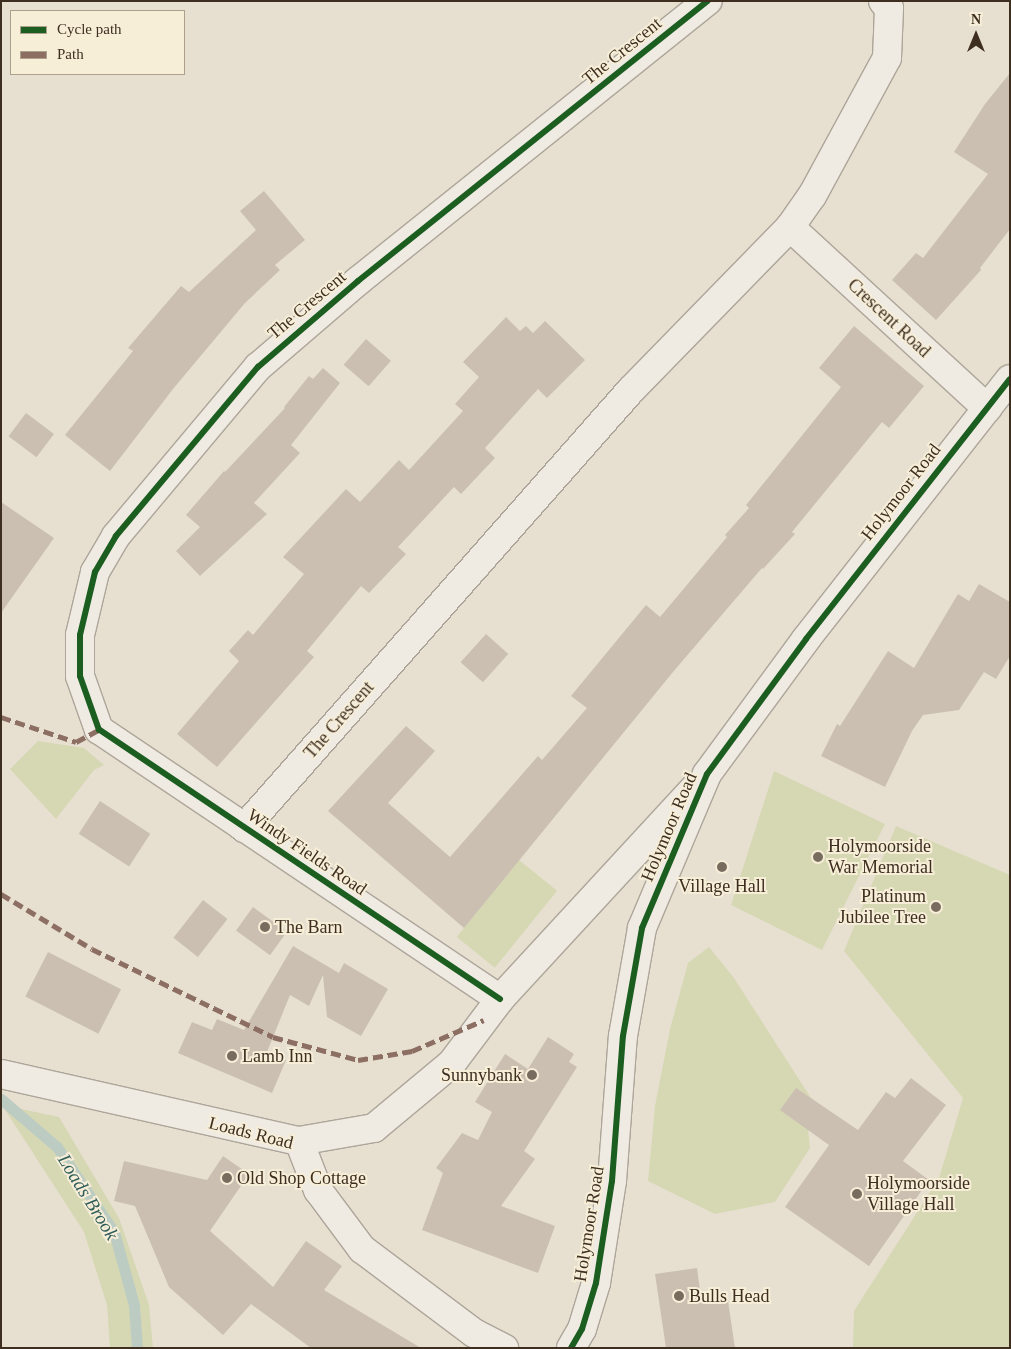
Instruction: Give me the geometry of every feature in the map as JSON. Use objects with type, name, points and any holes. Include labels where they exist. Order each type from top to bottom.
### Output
[{"type":"street","name":"The Crescent","points":[[99,730],[80,676],[80,635],[95,572],[116,536],[137,508],[258,367],[358,281],[708,1]]},
{"type":"street","name":"The Crescent","points":[[244,828],[631,390],[790,227],[812,196],[887,58],[889,8],[883,1]]},
{"type":"street","name":"Crescent Road","points":[[790,227],[987,408]]},
{"type":"street","name":"Holymoor Road","points":[[571,1348],[582,1329],[596,1283],[612,1181],[623,1036],[642,928],[708,774],[806,639],[1010,378]]},
{"type":"street","name":"Windy Fields Road","points":[[99,730],[500,999]]},
{"type":"street","points":[[299,1142],[374,1128],[452,1064],[500,999],[708,774]]},
{"type":"street","name":"Loads Road","points":[[1,1074],[299,1142],[318,1190],[362,1249],[474,1333],[504,1348]]},
{"type":"green space","points":[[38,741],[84,748],[104,765],[94,770],[56,819],[10,769]]},
{"type":"green space","points":[[774,771],[885,824],[822,950],[731,905]]},
{"type":"green space","points":[[896,826],[1010,875],[1010,1348],[853,1348],[854,1311],[939,1178],[963,1098],[844,951]]},
{"type":"green space","points":[[519,860],[557,891],[495,968],[457,937]]},
{"type":"green space","points":[[709,947],[734,978],[820,1112],[808,1129],[810,1148],[775,1202],[715,1214],[648,1181],[655,1106],[670,1029],[688,963]]},
{"type":"green space","points":[[2,1105],[59,1117],[119,1218],[149,1305],[153,1348],[110,1348],[107,1305],[84,1232]]},
{"type":"building","points":[[1010,73],[1010,229],[980,268],[981,270],[936,320],[892,280],[916,253],[923,258],[988,174],[954,152],[985,104]]},
{"type":"building","points":[[264,191],[305,240],[275,265],[280,270],[245,303],[173,389],[110,471],[65,435],[133,351],[128,348],[181,286],[189,292],[256,230],[240,211]]},
{"type":"building","points":[[506,317],[520,331],[526,326],[533,333],[545,321],[585,360],[547,398],[538,389],[485,448],[495,458],[461,494],[454,487],[398,547],[406,554],[369,593],[361,586],[307,651],[314,657],[217,767],[177,734],[239,661],[229,651],[248,630],[253,635],[304,574],[283,557],[346,489],[360,502],[399,460],[409,470],[463,411],[455,404],[479,377],[463,362]]},
{"type":"building","points":[[854,326],[924,386],[889,428],[882,422],[792,532],[795,534],[762,568],[673,672],[464,928],[328,811],[406,726],[435,751],[388,803],[450,857],[538,756],[542,760],[587,708],[571,696],[646,605],[660,617],[727,537],[725,535],[749,508],[746,505],[841,387],[819,368]]},
{"type":"building","points":[[366,339],[391,361],[369,386],[344,365]]},
{"type":"building","points":[[323,368],[340,383],[291,445],[300,453],[254,503],[267,514],[200,576],[176,551],[200,527],[186,515],[224,471],[285,408],[309,376],[313,379]]},
{"type":"building","points":[[26,413],[54,434],[36,457],[9,436]]},
{"type":"building","points":[[1,502],[54,538],[1,613]]},
{"type":"building","points":[[979,584],[1010,602],[1010,656],[996,679],[984,672],[959,710],[923,715],[912,731],[885,787],[821,756],[837,724],[840,726],[888,651],[914,668],[958,594],[969,601]]},
{"type":"building","points":[[486,634],[508,654],[483,682],[461,662]]},
{"type":"building","points":[[100,801],[150,834],[129,866],[79,834]]},
{"type":"building","points":[[203,900],[227,919],[198,957],[173,938]]},
{"type":"building","name":"The Barn","points":[[253,907],[287,932],[270,955],[236,930]]},
{"type":"building","points":[[293,946],[339,973],[344,963],[388,989],[361,1036],[327,1017],[323,975],[309,1006],[290,995],[267,1052],[286,1060],[272,1093],[178,1053],[192,1022],[212,1030],[217,1019],[244,1030]]},
{"type":"building","points":[[48,952],[121,989],[98,1034],[25,997]]},
{"type":"building","points":[[548,1037],[574,1054],[569,1062],[577,1067],[524,1151],[535,1159],[501,1206],[555,1226],[538,1273],[422,1230],[443,1173],[436,1168],[462,1133],[478,1140],[492,1112],[475,1102],[505,1054],[528,1069]]},
{"type":"building","name":"Holymoorside Village Hall","points":[[911,1078],[946,1105],[903,1161],[929,1180],[869,1266],[785,1207],[829,1145],[780,1110],[796,1088],[858,1130],[886,1092],[895,1098]]},
{"type":"building","points":[[223,1156],[249,1174],[210,1231],[273,1287],[306,1241],[342,1266],[324,1290],[421,1348],[311,1348],[251,1304],[223,1335],[169,1287],[135,1206],[114,1201],[124,1161],[207,1180]]},
{"type":"building","name":"Bulls Head","points":[[697,1268],[701,1298],[727,1294],[735,1348],[666,1348],[655,1274]]},
{"type":"waterway","name":"Loads Brook","points":[[1,1099],[57,1147],[114,1232],[134,1305],[137,1348]]},
{"type":"marked path","points":[[1,717],[76,742],[99,730]]},
{"type":"marked path","points":[[1,894],[92,949],[273,1037],[358,1060],[412,1051],[484,1020]]},
{"type":"cycle path","points":[[500,999],[99,730],[80,676],[80,635],[95,572],[116,536],[258,367],[358,281],[708,1]]},
{"type":"cycle path","points":[[571,1348],[582,1329],[596,1283],[612,1181],[623,1036],[642,928],[707,774],[806,639],[1010,379]]},
{"type":"place","name":"Holymoorside War Memorial","points":[[818,857]]},
{"type":"place","name":"Village Hall","points":[[722,867]]},
{"type":"place","name":"Platinum Jubilee Tree","points":[[936,907]]},
{"type":"place","name":"The Barn","points":[[265,927]]},
{"type":"place","name":"Lamb Inn","points":[[232,1056]]},
{"type":"place","name":"Sunnybank","points":[[532,1075]]},
{"type":"place","name":"Old Shop Cottage","points":[[227,1178]]},
{"type":"place","name":"Holymoorside Village Hall","points":[[857,1194]]},
{"type":"place","name":"Bulls Head","points":[[679,1296]]}]
